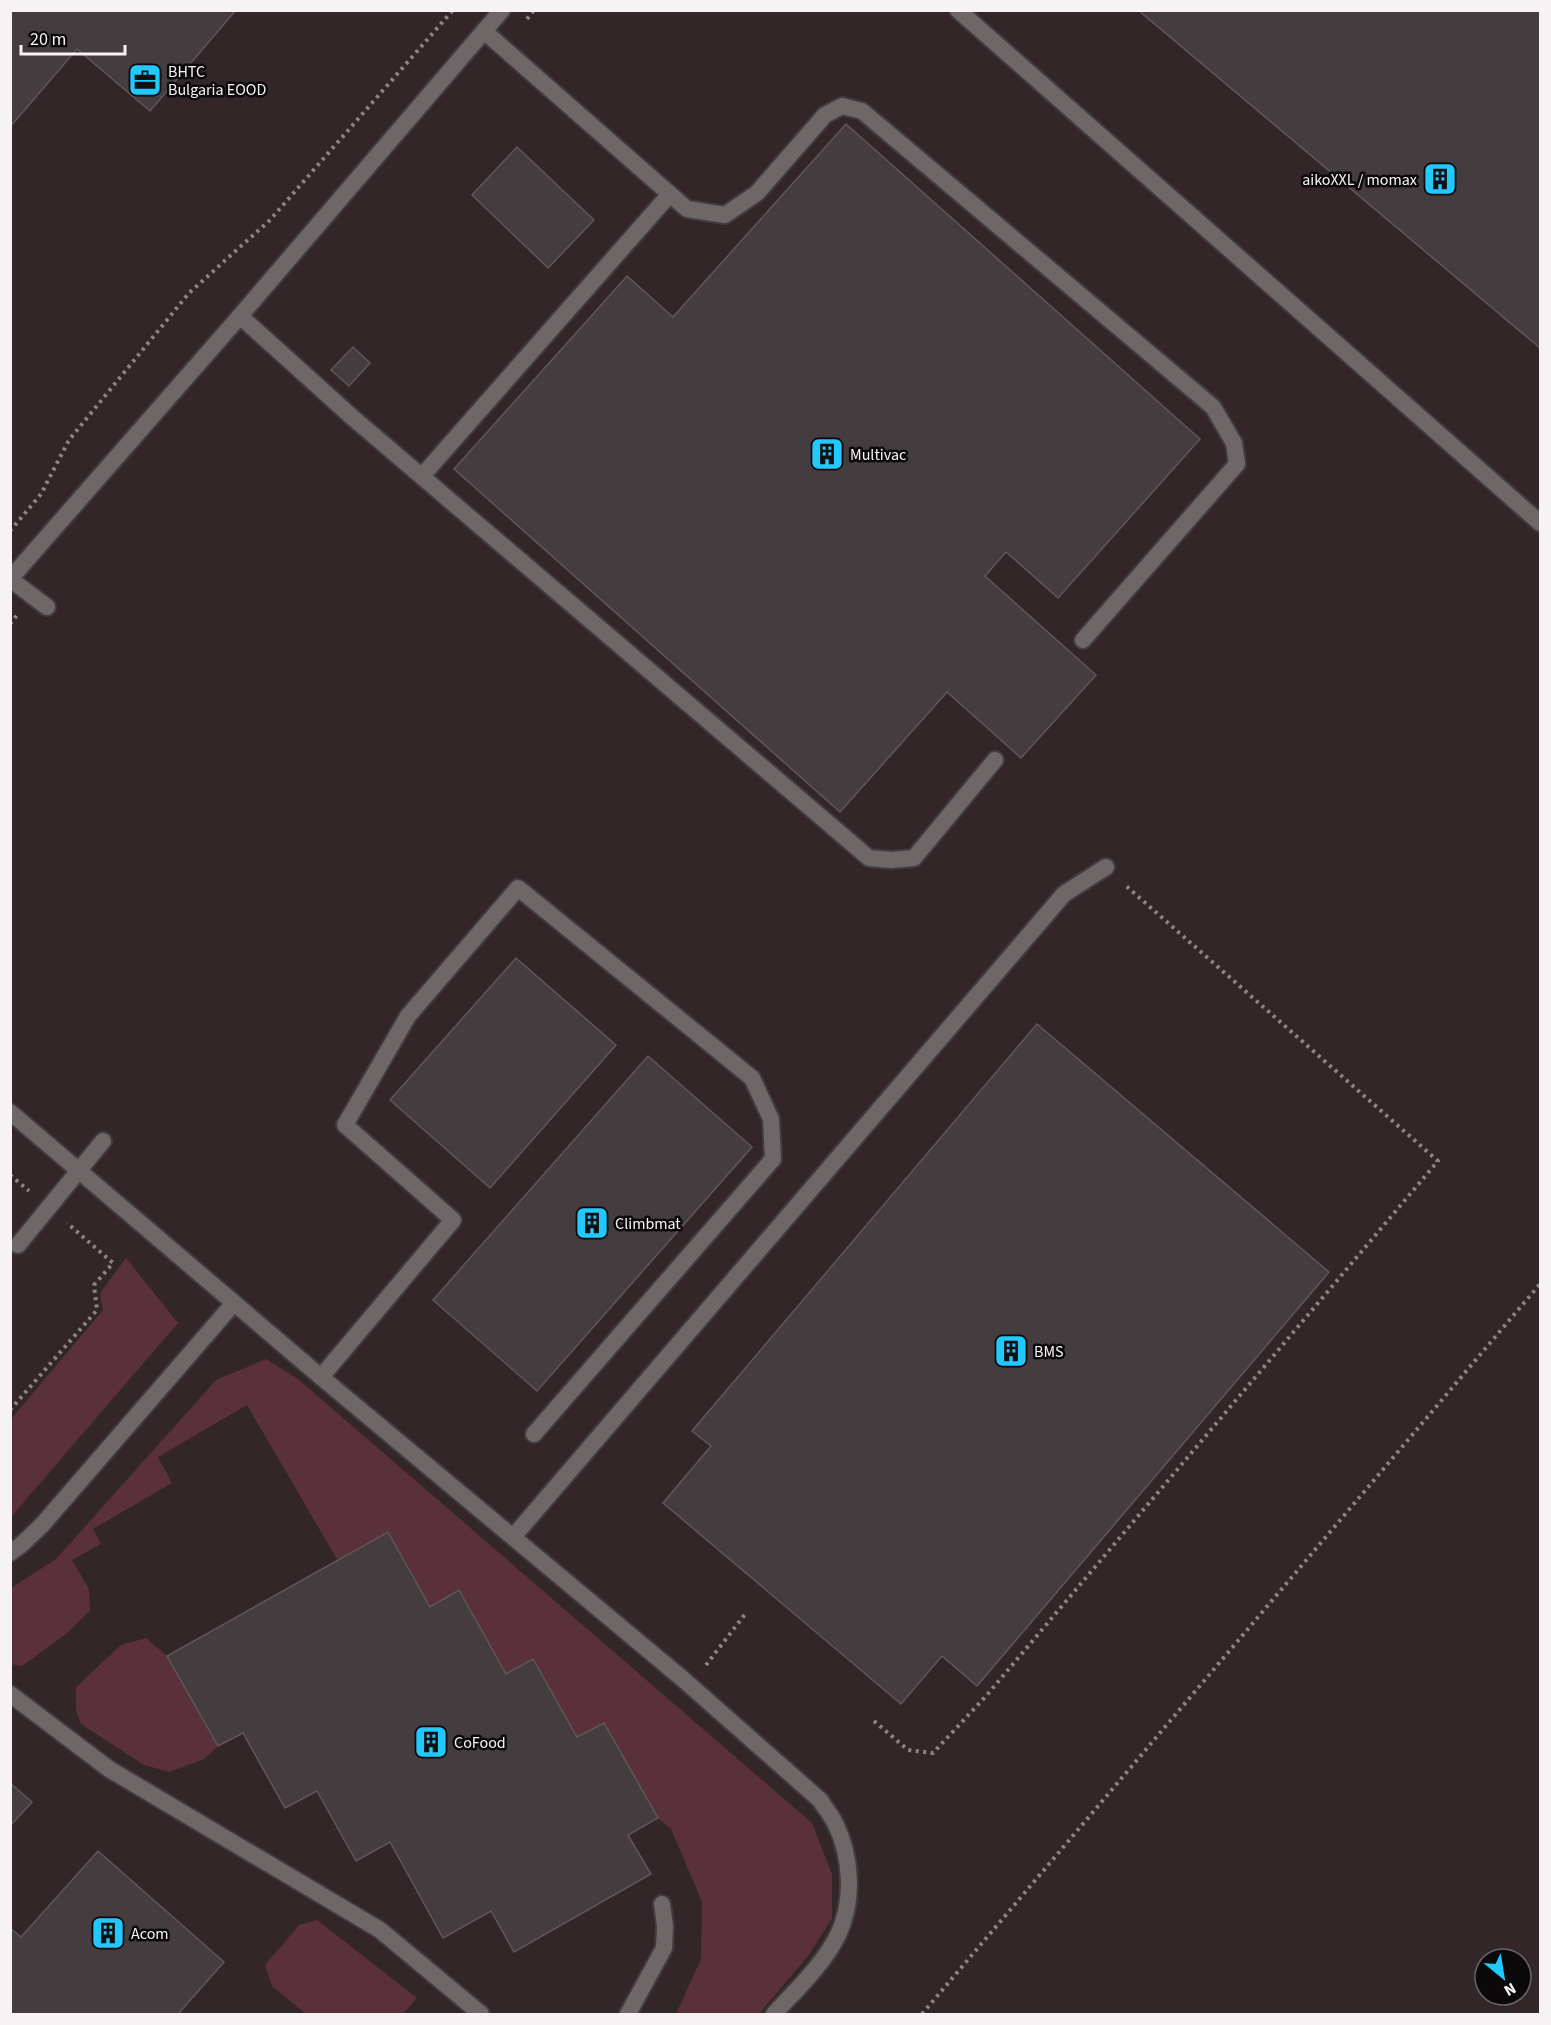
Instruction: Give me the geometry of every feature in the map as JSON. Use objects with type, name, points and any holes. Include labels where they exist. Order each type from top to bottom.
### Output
[{"type":"street","points":[[47,607],[10,579],[240,316],[502,10]]},
{"type":"street","points":[[958,10],[1540,523]]},
{"type":"street","points":[[484,31],[687,209],[725,215],[757,193],[825,115],[842,106],[862,111],[1213,407],[1234,443],[1237,464],[1083,640]]},
{"type":"street","points":[[422,476],[670,194]]},
{"type":"street","points":[[240,316],[422,476],[868,858],[891,860],[914,858],[995,760]]},
{"type":"street","points":[[513,1537],[1064,894],[1106,867]]},
{"type":"street","points":[[321,1377],[453,1221],[345,1125],[408,1016],[518,888],[752,1078],[771,1119],[773,1159],[534,1434]]},
{"type":"street","points":[[10,1112],[321,1377],[690,1685],[820,1800],[835,1823],[845,1849],[849,1879],[846,1910],[838,1935],[825,1955],[774,2014]]},
{"type":"street","points":[[18,1245],[102,1141]]},
{"type":"street","points":[[10,1552],[42,1525],[234,1303]]},
{"type":"street","points":[[10,1694],[109,1769],[380,1930],[481,2014]]},
{"type":"street","points":[[628,2014],[664,1948],[665,1926],[662,1904]]},
{"type":"path","points":[[10,531],[41,494],[69,440],[189,293],[270,220],[453,10]]},
{"type":"path","points":[[874,1721],[908,1750],[933,1753],[986,1696],[1438,1161],[1106,867]]},
{"type":"path","points":[[10,1175],[113,1263],[94,1285],[97,1310],[10,1410]]},
{"type":"path","points":[[922,2014],[1540,1284]]},
{"type":"path","points":[[690,1685],[746,1613]]},
{"type":"shaded area","points":[[11,11],[1540,11],[1540,2014],[11,2014]]},
{"type":"shaded area","points":[[126,1258],[178,1323],[11,1517],[11,1419],[103,1310],[100,1293]]},
{"type":"shaded area","points":[[266,1359],[298,1379],[812,1823],[832,1874],[832,1919],[808,1956],[759,2014],[676,2014],[701,1959],[702,1902],[671,1829],[658,1818],[604,1723],[577,1737],[533,1659],[506,1674],[459,1591],[430,1607],[388,1533],[338,1561],[247,1405],[158,1457],[172,1483],[93,1529],[101,1544],[72,1560],[89,1589],[90,1611],[66,1634],[22,1666],[11,1664],[11,1588],[56,1559],[216,1380]]},
{"type":"shaded area","points":[[146,1638],[167,1656],[218,1746],[204,1759],[169,1772],[144,1765],[81,1724],[76,1711],[76,1687],[121,1645]]},
{"type":"shaded area","points":[[317,1920],[417,1998],[403,2014],[306,2014],[272,1986],[265,1965],[299,1925]]},
{"type":"building","name":"BHTC Bulgaria EOOD","points":[[10,10],[236,10],[150,111],[77,49],[10,127]]},
{"type":"building","name":"aikoXXL / momax","points":[[1138,10],[1540,10],[1540,348]]},
{"type":"building","name":"Multivac","points":[[846,124],[1200,439],[1058,598],[1006,552],[985,576],[1096,675],[1021,758],[947,692],[840,812],[454,469],[627,276],[673,317]]},
{"type":"building","points":[[517,147],[594,220],[548,268],[472,195]]},
{"type":"building","points":[[353,347],[370,363],[349,386],[331,370]]},
{"type":"building","points":[[516,958],[616,1045],[490,1188],[390,1100]]},
{"type":"building","name":"BMS","points":[[1037,1024],[1329,1272],[977,1686],[942,1656],[901,1704],[663,1503],[711,1446],[692,1431]]},
{"type":"building","name":"Climbmat","points":[[648,1056],[752,1147],[537,1391],[433,1300]]},
{"type":"building","name":"CoFood","points":[[388,1532],[430,1607],[459,1590],[506,1674],[533,1659],[577,1737],[604,1723],[658,1818],[628,1835],[651,1874],[514,1952],[491,1911],[443,1938],[390,1842],[356,1861],[317,1791],[285,1808],[243,1733],[218,1746],[167,1656]]},
{"type":"building","points":[[10,1783],[32,1802],[10,1826]]},
{"type":"building","name":"Acom","points":[[98,1851],[224,1962],[178,2014],[10,2014],[10,1928],[21,1937]]},
{"type":"place","name":"BHTC Bulgaria EOOD","points":[[145,80]]},
{"type":"place","name":"aikoXXL / momax","points":[[1440,179]]},
{"type":"place","name":"Multivac","points":[[827,454]]},
{"type":"place","name":"Climbmat","points":[[592,1223]]},
{"type":"place","name":"BMS","points":[[1011,1351]]},
{"type":"place","name":"CoFood","points":[[431,1742]]},
{"type":"place","name":"Acom","points":[[108,1933]]}]
